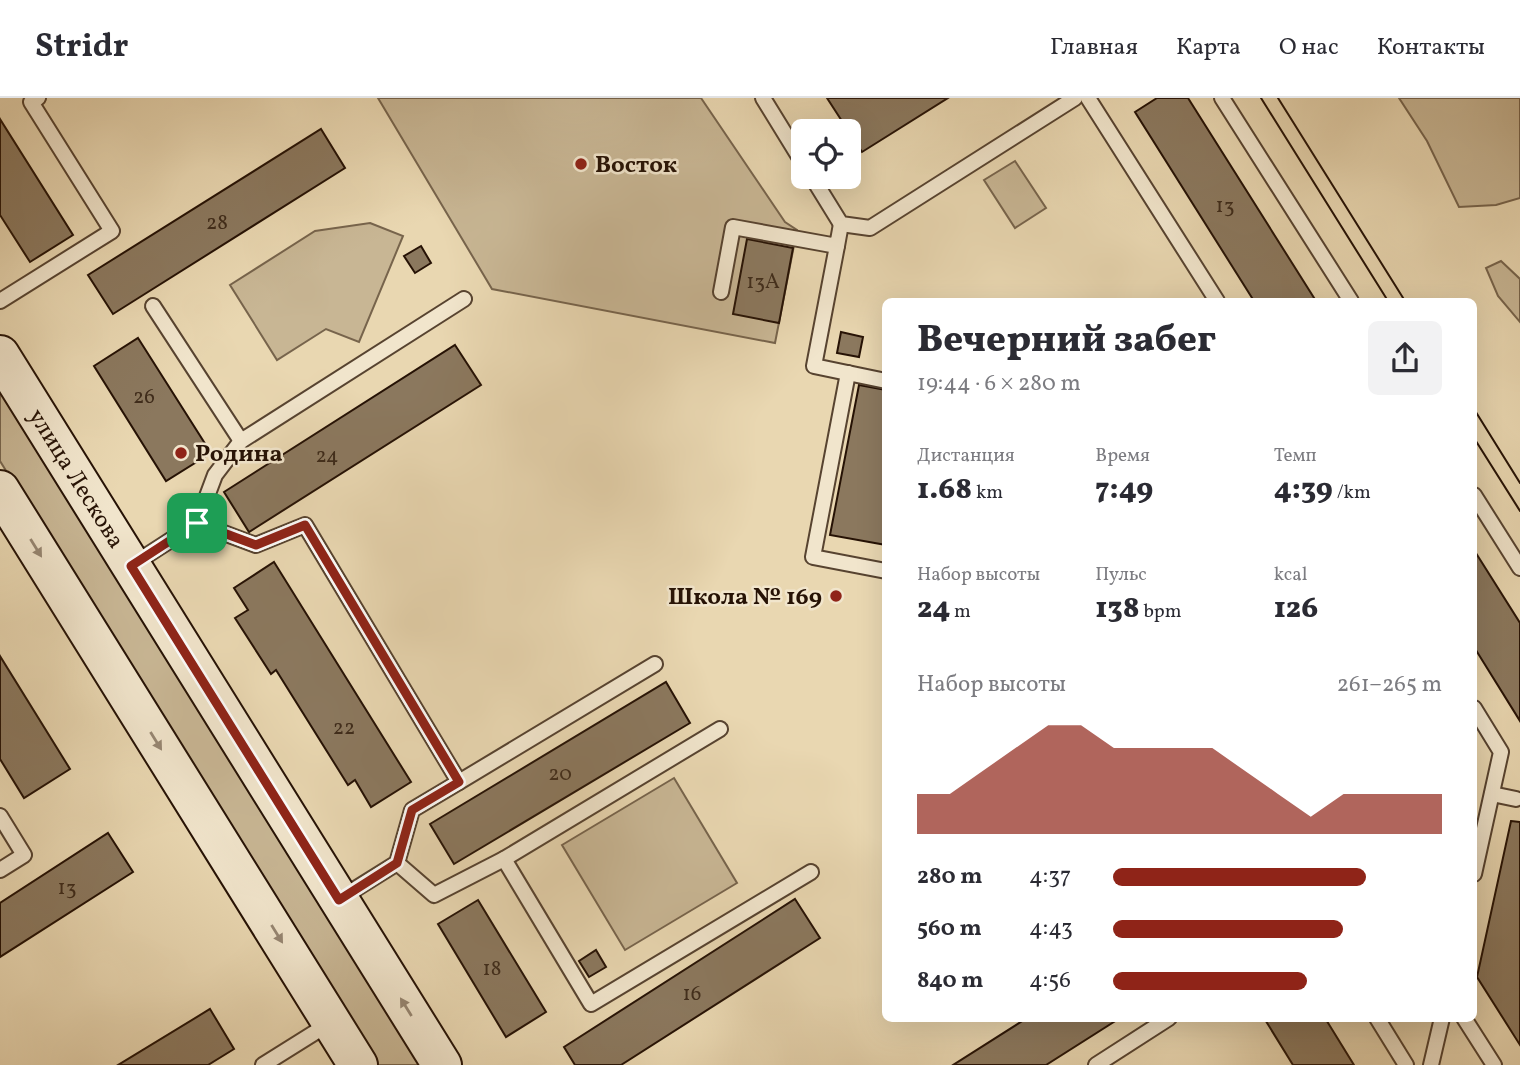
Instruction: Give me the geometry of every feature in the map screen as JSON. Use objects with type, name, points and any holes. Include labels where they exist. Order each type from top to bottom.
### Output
[{"type":"main road","name":"улица Лескова","points":[[0,355],[442,1065]]},
{"type":"main road","points":[[0,490],[358,1065]]},
{"type":"lane","points":[[0,301],[112,231],[31,102],[38,98]]},
{"type":"lane","points":[[763,98],[791,144]]},
{"type":"lane","points":[[841,224],[870,228],[1075,98]]},
{"type":"lane","points":[[1088,98],[1215,298]]},
{"type":"lane","points":[[1222,98],[1349,298]]},
{"type":"lane","points":[[819,189],[841,224],[814,366],[882,381]]},
{"type":"lane","points":[[721,292],[733,227],[837,246]]},
{"type":"lane","points":[[131,566],[197,523],[215,475],[241,442],[464,299]]},
{"type":"lane","points":[[153,306],[241,442]]},
{"type":"lane","points":[[848,373],[813,557],[882,570]]},
{"type":"lane","points":[[1477,500],[1520,568]]},
{"type":"lane","points":[[197,523],[256,545],[305,525],[459,782]]},
{"type":"lane","points":[[339,900],[397,863],[412,810],[655,664]]},
{"type":"lane","points":[[1477,713],[1501,752],[1477,861]]},
{"type":"lane","points":[[397,863],[435,895],[504,859],[720,729]]},
{"type":"lane","points":[[1492,794],[1516,799]]},
{"type":"lane","points":[[0,816],[24,855],[0,870]]},
{"type":"lane","points":[[504,859],[591,1004],[811,872]]},
{"type":"lane","points":[[263,1065],[331,1022]]},
{"type":"lane","points":[[1096,1065],[1164,1022]]},
{"type":"lane","points":[[1379,1022],[1403,1064]]},
{"type":"lane","points":[[1431,1065],[1441,1022]]},
{"type":"lane","points":[[1466,1022],[1493,1065]]},
{"type":"shaded area","name":"Восток","points":[[378,98],[701,98],[785,222],[797,230],[775,343],[492,289]]},
{"type":"shaded area","points":[[1399,98],[1520,98],[1520,198],[1496,205],[1459,207],[1427,141]]},
{"type":"shaded area","points":[[1015,161],[1046,208],[1015,228],[984,180]]},
{"type":"shaded area","points":[[370,223],[403,236],[359,342],[326,329],[277,360],[230,285],[315,231]]},
{"type":"shaded area","points":[[1501,261],[1520,279],[1520,322],[1498,296],[1486,268]]},
{"type":"shaded area","points":[[0,373],[431,1065],[377,1065],[0,461]]},
{"type":"shaded area","points":[[674,778],[737,883],[625,950],[562,845]]},
{"type":"building","points":[[827,98],[948,98],[862,152],[861,119],[841,119]]},
{"type":"building","points":[[1157,98],[1188,98],[1314,298],[1252,298],[1135,112]]},
{"type":"building","points":[[0,119],[73,235],[30,262],[0,215]]},
{"type":"building","points":[[321,129],[345,168],[113,314],[88,275]]},
{"type":"building","points":[[747,239],[793,248],[779,323],[733,314]]},
{"type":"building","points":[[421,246],[431,263],[415,273],[404,256]]},
{"type":"building","points":[[841,332],[863,337],[859,357],[837,353]]},
{"type":"building","points":[[138,338],[211,453],[166,481],[94,366]]},
{"type":"building","points":[[455,345],[481,385],[249,532],[224,492]]},
{"type":"building","points":[[859,385],[882,389],[882,544],[830,535]]},
{"type":"building","points":[[1477,555],[1520,623],[1520,721],[1477,652]]},
{"type":"building","points":[[274,562],[411,782],[371,807],[355,780],[348,785],[276,670],[271,674],[235,618],[248,610],[234,588]]},
{"type":"building","points":[[0,656],[70,769],[24,798],[0,759]]},
{"type":"building","points":[[666,682],[690,723],[454,864],[430,824]]},
{"type":"building","points":[[1511,821],[1520,822],[1520,1045],[1477,977]]},
{"type":"building","points":[[108,833],[133,872],[0,957],[0,903]]},
{"type":"building","points":[[795,899],[820,938],[621,1065],[575,1065],[564,1047]]},
{"type":"building","points":[[478,900],[546,1012],[506,1037],[438,924]]},
{"type":"building","points":[[596,950],[606,967],[589,977],[579,961]]},
{"type":"building","points":[[210,1009],[234,1049],[208,1065],[118,1065]]},
{"type":"building","points":[[1021,1022],[1114,1022],[1046,1065],[953,1065]]},
{"type":"building","points":[[1266,1022],[1327,1022],[1354,1065],[1293,1065]]},
{"type":"tram line","points":[[1261,98],[1386,298]]},
{"type":"tram line","points":[[1278,98],[1403,298]]},
{"type":"tram line","points":[[1477,414],[1520,483]]},
{"type":"tram line","points":[[1477,443],[1520,511]]},
{"type":"place","name":"Восток","points":[[581,164]]},
{"type":"place","name":"Родина","points":[[181,453]]},
{"type":"place","name":"Школа № 169","points":[[836,596]]},
{"type":"route","points":[[197,523],[256,545],[305,525],[459,782],[412,810],[397,863],[339,900],[131,566],[197,523]]}]
